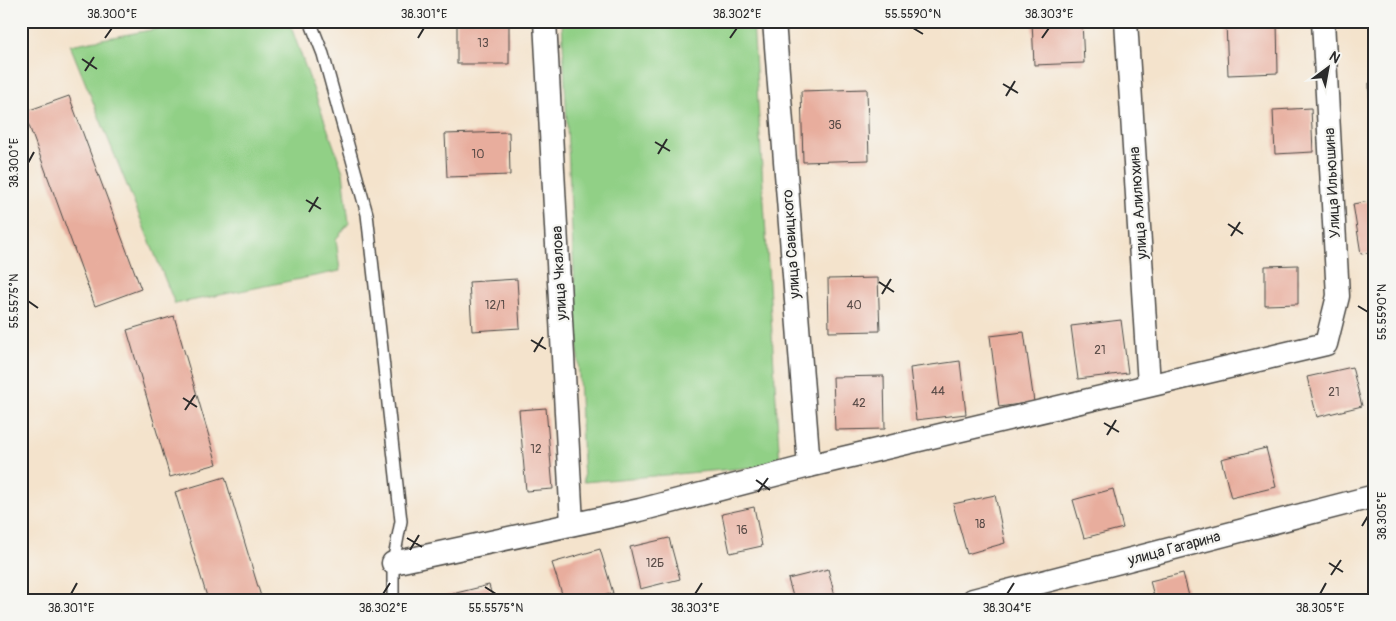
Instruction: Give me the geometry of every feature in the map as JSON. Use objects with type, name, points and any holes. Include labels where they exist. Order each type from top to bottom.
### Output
[{"type":"street","name":"улица Чкалова","points":[[545,21],[572,524]]},
{"type":"street","name":"улица Савицкого","points":[[774,21],[808,466]]},
{"type":"street","name":"улица Алилюхина","points":[[1126,21],[1149,385]]},
{"type":"street","name":"Улица Ильюшина","points":[[1149,385],[1326,344],[1338,296],[1323,21]]},
{"type":"street","points":[[392,563],[659,505],[808,466],[1149,385]]},
{"type":"street","name":"улица Гагарина","points":[[973,600],[1375,496]]},
{"type":"lane","points":[[310,21],[323,54],[367,214],[401,521],[392,563],[393,600]]},
{"type":"green space","points":[[199,21],[289,21],[343,172],[349,223],[336,239],[340,271],[175,304],[70,45]]},
{"type":"green space","points":[[562,21],[753,21],[780,465],[584,482]]},
{"type":"building","points":[[457,21],[509,21],[509,64],[457,64]]},
{"type":"building","points":[[1032,21],[1082,21],[1084,63],[1034,65]]},
{"type":"building","points":[[1277,21],[1278,73],[1228,75],[1226,22]]},
{"type":"building","points":[[1369,83],[1375,83],[1375,124],[1370,124]]},
{"type":"building","points":[[867,89],[869,160],[803,162],[801,91]]},
{"type":"building","points":[[69,96],[141,289],[95,306],[24,112]]},
{"type":"building","points":[[1311,108],[1313,152],[1275,154],[1273,110]]},
{"type":"building","points":[[509,132],[510,175],[447,177],[445,134]]},
{"type":"building","points":[[1375,200],[1375,252],[1361,254],[1353,204]]},
{"type":"building","points":[[1298,265],[1298,304],[1265,305],[1265,266]]},
{"type":"building","points":[[878,278],[880,331],[829,332],[828,279]]},
{"type":"building","points":[[517,279],[520,328],[472,331],[469,282]]},
{"type":"building","points":[[174,316],[217,464],[170,477],[127,330]]},
{"type":"building","points":[[1121,320],[1128,373],[1078,379],[1071,326]]},
{"type":"building","points":[[1024,332],[1034,402],[999,407],[990,336]]},
{"type":"building","points":[[960,361],[966,414],[916,420],[910,368]]},
{"type":"building","points":[[1352,367],[1362,406],[1317,417],[1307,377]]},
{"type":"building","points":[[884,376],[885,429],[835,430],[833,377]]},
{"type":"building","points":[[546,408],[553,489],[526,491],[519,410]]},
{"type":"building","points":[[1266,448],[1276,487],[1231,498],[1221,459]]},
{"type":"building","points":[[225,477],[262,600],[208,600],[175,492]]},
{"type":"building","points":[[1113,489],[1123,528],[1084,538],[1073,500]]},
{"type":"building","points":[[995,495],[1005,543],[967,554],[953,504]]},
{"type":"building","points":[[754,507],[762,546],[730,553],[722,514]]},
{"type":"building","points":[[669,538],[680,579],[640,589],[630,547]]},
{"type":"building","points":[[600,549],[613,593],[590,600],[564,600],[552,563]]},
{"type":"building","points":[[828,569],[836,600],[794,600],[788,579]]},
{"type":"building","points":[[1183,573],[1190,600],[1155,600],[1150,581]]},
{"type":"building","points":[[489,585],[493,600],[445,600],[444,596]]}]
